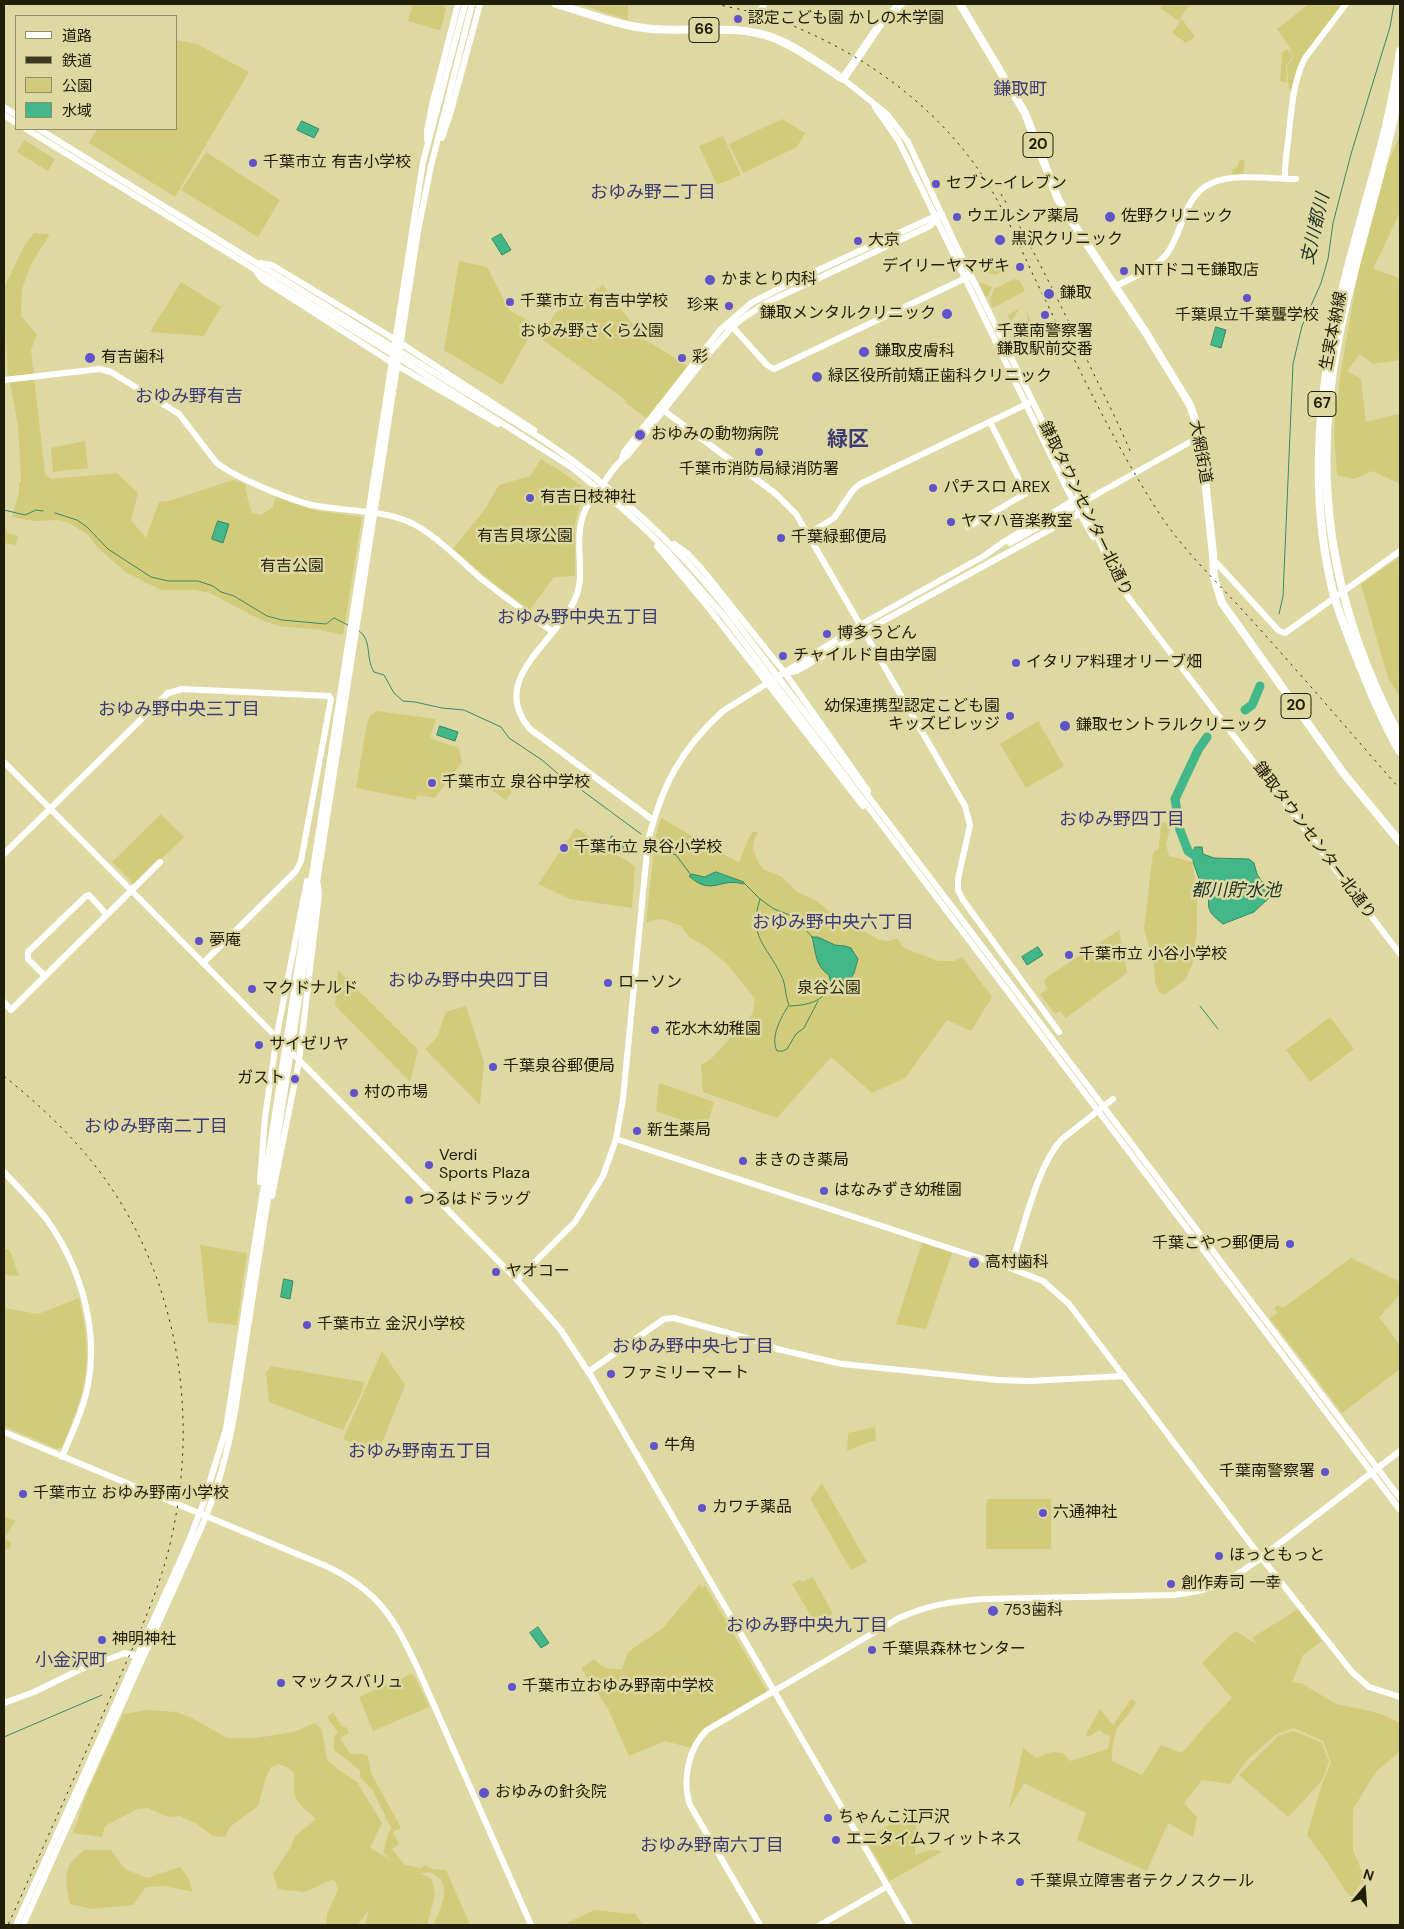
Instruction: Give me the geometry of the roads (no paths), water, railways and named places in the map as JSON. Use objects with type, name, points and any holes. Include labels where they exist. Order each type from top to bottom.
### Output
[{"type":"main road","name":"鎌取タウンセンター北通り","points":[[556,4],[619,23],[640,27],[735,31],[764,36],[787,44],[843,79]]},
{"type":"main road","points":[[843,79],[877,29],[888,15],[901,4]]},
{"type":"main road","name":"大網街道","points":[[960,4],[1025,113],[1058,199],[1190,404],[1199,437],[1216,588],[1227,612],[1344,774],[1400,842]]},
{"type":"main road","name":"生実本納線","points":[[1400,51],[1388,112],[1336,315],[1324,379],[1319,446],[1322,526],[1334,594],[1344,628],[1376,706],[1400,752]]},
{"type":"main road","name":"生実本納線","points":[[1400,90],[1339,337],[1330,402],[1326,452],[1326,481],[1330,528],[1341,590],[1362,652],[1400,738]]},
{"type":"street","points":[[428,145],[427,131],[432,105],[458,4]]},
{"type":"street","points":[[398,342],[423,162],[465,4]]},
{"type":"street","points":[[261,1220],[315,854],[354,622],[394,364],[431,166],[472,4]]},
{"type":"street","points":[[435,150],[443,137],[480,4]]},
{"type":"street","points":[[760,11],[764,4]]},
{"type":"street","points":[[1284,179],[1292,100],[1301,66],[1346,4]]},
{"type":"street","name":"鎌取タウンセンター北通り","points":[[843,79],[874,106],[898,140],[935,219],[968,277]]},
{"type":"street","name":"鎌取タウンセンター北通り","points":[[874,106],[894,122],[908,142],[942,214],[968,277],[1076,499],[1128,597],[1400,954]]},
{"type":"street","points":[[4,107],[15,114]]},
{"type":"street","points":[[4,115],[15,122]]},
{"type":"street","points":[[28,130],[542,439],[598,479],[668,542],[714,593],[874,804],[1374,1470],[1400,1510]]},
{"type":"street","points":[[41,130],[571,466],[647,531],[667,551],[723,615],[1374,1470],[1400,1498]]},
{"type":"street","points":[[1114,287],[1152,266],[1165,256],[1178,233],[1188,206],[1194,197],[1205,187],[1217,181],[1231,179],[1296,179]]},
{"type":"street","points":[[653,820],[530,730],[520,716],[516,702],[518,680],[568,611],[577,594],[581,573],[580,529],[583,515],[592,498],[622,459],[624,452],[662,409],[730,324],[751,304],[767,294],[935,219],[942,214]]},
{"type":"street","points":[[257,267],[272,265],[398,342],[529,426],[542,439]]},
{"type":"street","points":[[257,267],[263,280],[394,364],[506,429],[531,440]]},
{"type":"street","points":[[730,324],[767,365],[774,369],[968,277]]},
{"type":"street","points":[[4,380],[100,369],[111,372],[174,410],[221,467],[303,502],[400,518],[421,528],[487,583],[553,632]]},
{"type":"street","points":[[808,534],[834,518],[856,486],[1029,403]]},
{"type":"street","points":[[662,409],[776,494],[796,514],[967,812],[970,831],[958,879],[958,890],[963,900],[1059,1032]]},
{"type":"street","points":[[968,527],[1025,494],[990,422]]},
{"type":"street","points":[[996,548],[1034,530],[1199,437]]},
{"type":"street","points":[[862,628],[1076,499]]},
{"type":"street","points":[[518,1280],[575,1222],[583,1211],[603,1176],[616,1139],[623,1099],[648,841],[664,788],[697,737],[723,711],[792,667],[862,628],[1083,512]]},
{"type":"street","points":[[983,565],[1034,530]]},
{"type":"street","points":[[647,531],[652,540],[704,601],[857,800],[878,821]]},
{"type":"street","points":[[668,542],[680,548],[697,564],[785,673],[862,780],[874,804]]},
{"type":"street","points":[[1214,560],[1225,574],[1283,633],[1290,632],[1400,551]]},
{"type":"street","points":[[16,1925],[203,1515],[218,1461],[226,1429],[317,876],[352,634]]},
{"type":"street","points":[[4,854],[168,693],[182,689],[329,696],[331,699],[301,861],[296,871],[203,964]]},
{"type":"street","points":[[4,762],[298,1061],[518,1280],[560,1329],[588,1372],[910,1925]]},
{"type":"street","points":[[261,1220],[257,1214],[264,1150],[265,1117],[276,1037],[304,894],[315,854]]},
{"type":"street","points":[[4,1002],[11,1010],[160,862]]},
{"type":"street","points":[[261,1220],[268,1212],[298,1061],[319,894],[317,876]]},
{"type":"street","points":[[45,976],[28,959],[28,952],[86,896],[89,895],[107,915]]},
{"type":"street","points":[[1010,1268],[1047,1160],[1061,1140],[1113,1099]]},
{"type":"street","points":[[616,1139],[1010,1268],[1043,1281],[1069,1304],[1352,1672],[1369,1687],[1400,1697]]},
{"type":"street","points":[[4,1172],[40,1212],[60,1242],[83,1294],[88,1314],[91,1354],[88,1385],[83,1406],[62,1457]]},
{"type":"street","points":[[588,1372],[664,1319],[674,1318],[761,1342],[778,1349],[842,1364],[998,1380],[1030,1381],[1124,1376]]},
{"type":"street","points":[[4,1432],[338,1571],[359,1585],[386,1610],[398,1628],[418,1669],[531,1925]]},
{"type":"street","points":[[760,1925],[690,1805],[685,1792],[695,1746],[703,1734],[774,1690],[899,1618],[929,1606],[956,1600],[1175,1595],[1215,1586],[1241,1572],[1262,1557],[1400,1451]]},
{"type":"street","points":[[4,1703],[34,1692],[79,1670],[125,1653],[139,1657]]},
{"type":"street","points":[[23,1925],[139,1657]]},
{"type":"street","points":[[820,1925],[888,1886]]},
{"type":"water","points":[[302,121],[319,129],[314,138],[297,130]]},
{"type":"water","points":[[501,234],[511,250],[502,255],[492,239]]},
{"type":"water","points":[[1216,327],[1226,330],[1221,348],[1211,345]]},
{"type":"water","points":[[218,521],[229,524],[223,543],[212,539]]},
{"type":"water","points":[[440,726],[458,732],[455,741],[437,735]]},
{"type":"water","points":[[612,836],[628,847],[622,854],[607,844]]},
{"type":"water","name":"都川貯水池","points":[[1195,847],[1202,847],[1203,854],[1214,858],[1249,859],[1254,863],[1257,874],[1262,882],[1267,883],[1271,896],[1254,912],[1223,924],[1211,913],[1209,891],[1202,887],[1193,862]]},
{"type":"water","points":[[716,872],[744,882],[743,884],[728,883],[710,886],[697,882],[689,876],[692,874],[704,877]]},
{"type":"water","points":[[812,937],[818,937],[835,945],[851,948],[858,959],[849,982],[831,985],[829,975],[821,967],[815,953]]},
{"type":"water","points":[[1038,947],[1043,955],[1027,965],[1022,957]]},
{"type":"water","points":[[284,1279],[293,1281],[290,1299],[281,1297]]},
{"type":"water","points":[[538,1627],[549,1643],[541,1648],[530,1633]]},
{"type":"waterway","name":"支川都川","points":[[1279,614],[1283,596],[1293,364],[1302,326],[1321,283],[1328,259],[1333,223],[1351,154],[1390,27],[1394,4]]},
{"type":"waterway","points":[[4,510],[25,515],[36,510],[43,511]]},
{"type":"waterway","points":[[55,513],[77,520],[87,527],[108,549],[151,577],[168,581],[198,581],[234,596],[267,616],[282,620],[326,624],[334,618],[348,625]]},
{"type":"waterway","points":[[358,630],[366,639],[371,667],[374,672],[384,675],[394,693],[403,701],[464,710],[501,727],[509,738],[542,760],[571,785],[580,789],[641,834]]},
{"type":"waterway","name":"支川都川","points":[[1245,710],[1252,705],[1260,686]]},
{"type":"waterway","name":"支川都川","points":[[1203,861],[1188,851],[1180,830],[1175,799],[1198,750],[1207,737]]},
{"type":"waterway","points":[[656,844],[667,852],[676,855],[691,875]]},
{"type":"waterway","points":[[744,883],[760,899],[774,909],[795,917],[812,937]]},
{"type":"waterway","points":[[760,899],[757,912],[757,932],[783,979],[789,1005],[776,1033],[775,1045],[777,1051],[787,1049],[796,1034],[804,1028],[818,1001]]},
{"type":"waterway","points":[[790,1006],[814,1002],[824,995],[831,985]]},
{"type":"waterway","points":[[1200,1006],[1218,1029]]},
{"type":"waterway","points":[[4,1737],[102,1695]]},
{"type":"railway","points":[[715,4],[775,19],[839,48],[891,81],[916,101],[959,145],[978,169],[996,198],[1096,403],[1126,459],[1168,527],[1189,553],[1266,636],[1400,789]]},
{"type":"railway","points":[[1001,194],[1053,290],[1131,453]]},
{"type":"railway","points":[[4,1076],[25,1093],[83,1151],[115,1194],[141,1241],[161,1291],[174,1343],[182,1396],[183,1450],[178,1503],[167,1556],[154,1596],[8,1925]]},
{"type":"place","name":"認定こども園 かしの木学園","points":[[738,19]]},
{"type":"place","name":"千葉市立 有吉小学校","points":[[253,163]]},
{"type":"place","name":"セブン-イレブン","points":[[936,184]]},
{"type":"place","name":"ウエルシア薬局","points":[[957,217]]},
{"type":"place","name":"佐野クリニック","points":[[1110,217]]},
{"type":"place","name":"黒沢クリニック","points":[[1000,240]]},
{"type":"place","name":"大京","points":[[858,241]]},
{"type":"place","name":"デイリーヤマザキ","points":[[1020,267]]},
{"type":"place","name":"NTTドコモ鎌取店","points":[[1124,271]]},
{"type":"place","name":"かまとり内科","points":[[710,280]]},
{"type":"place","name":"鎌取","points":[[1049,294]]},
{"type":"place","name":"千葉県立千葉聾学校","points":[[1247,298]]},
{"type":"place","name":"千葉市立 有吉中学校","points":[[510,302]]},
{"type":"place","name":"珍来","points":[[729,306]]},
{"type":"place","name":"鎌取メンタルクリニック","points":[[947,314]]},
{"type":"place","name":"千葉南警察署 鎌取駅前交番","points":[[1045,315]]},
{"type":"place","name":"鎌取皮膚科","points":[[864,352]]},
{"type":"place","name":"有吉歯科","points":[[90,358]]},
{"type":"place","name":"彩","points":[[682,358]]},
{"type":"place","name":"緑区役所前矯正歯科クリニック","points":[[817,377]]},
{"type":"place","name":"おゆみの動物病院","points":[[640,435]]},
{"type":"place","name":"千葉市消防局緑消防署","points":[[759,452]]},
{"type":"place","name":"パチスロ AREX","points":[[933,488]]},
{"type":"place","name":"有吉日枝神社","points":[[530,498]]},
{"type":"place","name":"ヤマハ音楽教室","points":[[951,522]]},
{"type":"place","name":"千葉緑郵便局","points":[[781,538]]},
{"type":"place","name":"博多うどん","points":[[827,634]]},
{"type":"place","name":"チャイルド自由学園","points":[[783,656]]},
{"type":"place","name":"イタリア料理オリーブ畑","points":[[1016,663]]},
{"type":"place","name":"幼保連携型認定こども園 キッズビレッジ","points":[[1010,716]]},
{"type":"place","name":"鎌取セントラルクリニック","points":[[1065,726]]},
{"type":"place","name":"千葉市立 泉谷中学校","points":[[432,783]]},
{"type":"place","name":"千葉市立 泉谷小学校","points":[[564,848]]},
{"type":"place","name":"夢庵","points":[[199,941]]},
{"type":"place","name":"千葉市立 小谷小学校","points":[[1069,955]]},
{"type":"place","name":"ローソン","points":[[608,983]]},
{"type":"place","name":"マクドナルド","points":[[252,989]]},
{"type":"place","name":"花水木幼稚園","points":[[655,1030]]},
{"type":"place","name":"サイゼリヤ","points":[[259,1045]]},
{"type":"place","name":"千葉泉谷郵便局","points":[[493,1067]]},
{"type":"place","name":"ガスト","points":[[295,1079]]},
{"type":"place","name":"村の市場","points":[[354,1093]]},
{"type":"place","name":"新生薬局","points":[[637,1131]]},
{"type":"place","name":"まきのき薬局","points":[[743,1161]]},
{"type":"place","name":"Verdi Sports Plaza","points":[[429,1165]]},
{"type":"place","name":"はなみずき幼稚園","points":[[824,1191]]},
{"type":"place","name":"つるはドラッグ","points":[[409,1200]]},
{"type":"place","name":"千葉こやつ郵便局","points":[[1290,1244]]},
{"type":"place","name":"高村歯科","points":[[974,1263]]},
{"type":"place","name":"ヤオコー","points":[[496,1272]]},
{"type":"place","name":"千葉市立 金沢小学校","points":[[307,1325]]},
{"type":"place","name":"ファミリーマート","points":[[611,1374]]},
{"type":"place","name":"牛角","points":[[654,1446]]},
{"type":"place","name":"千葉南警察署","points":[[1325,1472]]},
{"type":"place","name":"千葉市立 おゆみ野南小学校","points":[[23,1494]]},
{"type":"place","name":"カワチ薬品","points":[[702,1508]]},
{"type":"place","name":"六通神社","points":[[1043,1513]]},
{"type":"place","name":"ほっともっと","points":[[1219,1556]]},
{"type":"place","name":"創作寿司 一幸","points":[[1171,1584]]},
{"type":"place","name":"753歯科","points":[[993,1611]]},
{"type":"place","name":"神明神社","points":[[102,1640]]},
{"type":"place","name":"千葉県森林センター","points":[[872,1650]]},
{"type":"place","name":"マックスバリュ","points":[[281,1683]]},
{"type":"place","name":"千葉市立おゆみ野南中学校","points":[[512,1687]]},
{"type":"place","name":"おゆみの針灸院","points":[[484,1793]]},
{"type":"place","name":"ちゃんこ江戸沢","points":[[828,1818]]},
{"type":"place","name":"エニタイムフィットネス","points":[[836,1840]]},
{"type":"place","name":"千葉県立障害者テクノスクール","points":[[1020,1882]]},
{"type":"district","name":"鎌取町","points":[[1020,90]]},
{"type":"district","name":"おゆみ野二丁目","points":[[653,193]]},
{"type":"district","name":"おゆみ野有吉","points":[[189,397]]},
{"type":"district","name":"緑区","points":[[848,440]]},
{"type":"district","name":"おゆみ野中央五丁目","points":[[578,618]]},
{"type":"district","name":"おゆみ野中央三丁目","points":[[179,710]]},
{"type":"district","name":"おゆみ野四丁目","points":[[1122,820]]},
{"type":"district","name":"おゆみ野中央六丁目","points":[[833,923]]},
{"type":"district","name":"おゆみ野中央四丁目","points":[[469,981]]},
{"type":"district","name":"おゆみ野南二丁目","points":[[156,1127]]},
{"type":"district","name":"おゆみ野中央七丁目","points":[[693,1347]]},
{"type":"district","name":"おゆみ野南五丁目","points":[[420,1452]]},
{"type":"district","name":"おゆみ野中央九丁目","points":[[807,1626]]},
{"type":"district","name":"小金沢町","points":[[71,1661]]},
{"type":"district","name":"おゆみ野南六丁目","points":[[712,1846]]},
{"type":"park label","name":"おゆみ野さくら公園","points":[[592,332]]},
{"type":"park label","name":"有吉貝塚公園","points":[[525,537]]},
{"type":"park label","name":"有吉公園","points":[[292,567]]},
{"type":"park label","name":"泉谷公園","points":[[829,989]]}]
